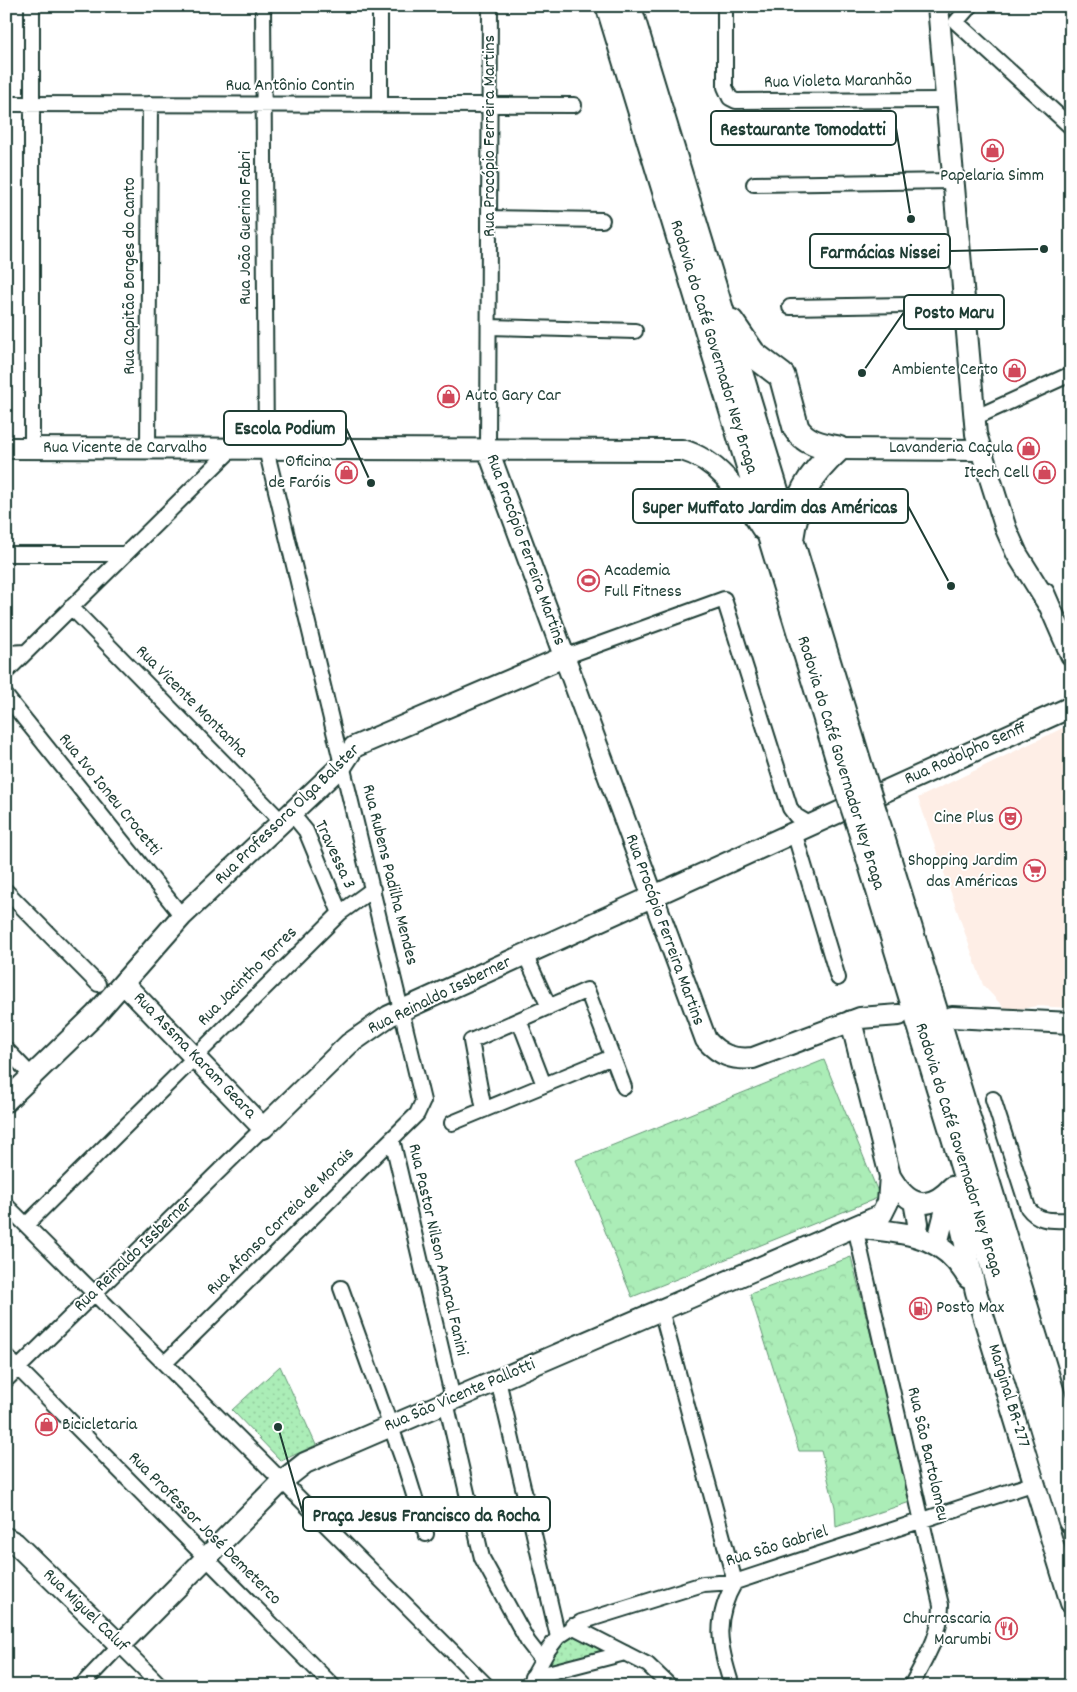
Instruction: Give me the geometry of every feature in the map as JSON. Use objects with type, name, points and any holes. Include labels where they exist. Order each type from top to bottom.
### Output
[{"type":"highway","name":"Rodovia do Café Governador Ney Braga","points":[[609,6],[1071,1457]]},
{"type":"highway","name":"Rodovia do Café Governador Ney Braga","points":[[628,6],[718,301],[781,542]]},
{"type":"highway","points":[[718,301],[753,354],[782,376],[796,428],[801,435],[814,443],[838,449]]},
{"type":"highway","points":[[781,542],[804,489],[823,462],[838,449]]},
{"type":"highway","name":"Rodovia do Café Governador Ney Braga","points":[[862,804],[929,1054],[1071,1520]]},
{"type":"highway","points":[[929,1054],[952,1186]]},
{"type":"main road","points":[[945,17],[946,100],[974,418],[980,450],[986,470],[1015,522],[1022,552],[1067,639],[1071,656]]},
{"type":"main road","name":"Rua Vicente de Carvalho","points":[[6,448],[682,450],[700,457],[718,469],[781,542]]},
{"type":"main road","points":[[838,449],[980,450]]},
{"type":"main road","name":"Rua Procópio Ferreira Martins","points":[[488,450],[700,1030],[715,1050],[727,1057],[740,1059],[753,1058],[851,1021]]},
{"type":"main road","name":"Rua Professora Olga Balster","points":[[6,1100],[124,984],[182,916],[287,819],[343,764],[348,754],[362,743],[564,657]]},
{"type":"main road","name":"Rua Rodolpho Senff","points":[[862,804],[1071,707]]},
{"type":"main road","name":"Rua Reinaldo Issberner","points":[[263,1128],[359,1036],[378,1022],[802,828],[862,804]]},
{"type":"main road","name":"Rua Assma Karam Geara","points":[[124,984],[193,1058],[263,1128]]},
{"type":"main road","points":[[899,1015],[874,1016],[851,1021],[890,1176],[901,1192],[914,1201],[928,1203],[936,1201],[952,1186]]},
{"type":"main road","points":[[952,1017],[1071,1023]]},
{"type":"main road","name":"Rua São Vicente Pallotti","points":[[120,1646],[282,1481],[305,1463],[877,1218],[886,1209],[890,1196],[890,1176]]},
{"type":"main road","points":[[937,1244],[952,1186]]},
{"type":"main road","name":"Marginal BR-277","points":[[952,1186],[976,1292],[1071,1604]]},
{"type":"main road","points":[[914,1201],[918,1223],[916,1236]]},
{"type":"main road","points":[[855,1227],[916,1236],[937,1244],[959,1264],[976,1292]]},
{"type":"main road","points":[[1047,1380],[1071,1418]]},
{"type":"main road","name":"Rua Miguel Caluf","points":[[6,1538],[16,1543],[120,1646]]},
{"type":"street","points":[[32,6],[32,448]]},
{"type":"street","name":"Rua João Guerino Fabri","points":[[263,6],[266,449]]},
{"type":"street","points":[[380,6],[380,105]]},
{"type":"street","name":"Rua Procópio Ferreira Martins","points":[[488,450],[490,6]]},
{"type":"street","name":"Rua Violeta Maranhão","points":[[725,6],[725,88],[730,98],[742,102],[946,100]]},
{"type":"street","points":[[970,6],[945,17],[1071,128]]},
{"type":"street","name":"Rua Antônio Contin","points":[[6,104],[574,105]]},
{"type":"street","name":"Rua Capitão Borges do Canto","points":[[148,448],[150,104]]},
{"type":"street","points":[[754,184],[953,181]]},
{"type":"street","points":[[489,218],[602,220]]},
{"type":"street","points":[[790,307],[964,304]]},
{"type":"street","points":[[489,327],[635,331]]},
{"type":"street","points":[[974,418],[1071,374]]},
{"type":"street","points":[[6,672],[232,449]]},
{"type":"street","name":"Rua Rubens Padilha Mendes","points":[[266,449],[403,1010],[423,1096],[423,1106]]},
{"type":"street","points":[[6,554],[125,554]]},
{"type":"street","name":"Rua Professora Olga Balster","points":[[564,657],[724,599],[790,808],[802,828]]},
{"type":"street","name":"Rua Vicente Montanha","points":[[71,607],[287,819]]},
{"type":"street","points":[[6,653],[26,652]]},
{"type":"street","name":"Rua Ivo Ioneu Crocetti","points":[[6,696],[182,916]]},
{"type":"street","name":"Travessa 3","points":[[287,819],[306,831],[340,913]]},
{"type":"street","points":[[802,828],[838,978]]},
{"type":"street","name":"Rua Jacintho Torres","points":[[26,1225],[340,913],[373,890]]},
{"type":"street","points":[[6,891],[98,984]]},
{"type":"street","points":[[526,954],[549,1007]]},
{"type":"street","points":[[484,1110],[471,1041],[586,990],[624,1087]]},
{"type":"street","points":[[519,1020],[544,1085]]},
{"type":"street","points":[[6,1048],[32,1076]]},
{"type":"street","points":[[452,1123],[612,1057]]},
{"type":"street","points":[[994,1099],[1028,1208],[1032,1214],[1043,1220],[1071,1220]]},
{"type":"street","name":"Rua Afonso Correia de Morais","points":[[164,1363],[392,1139],[423,1106]]},
{"type":"street","name":"Rua Reinaldo Issberner","points":[[6,1380],[263,1128]]},
{"type":"street","name":"Rua Pastor Nilson Amaral Fanini","points":[[392,1139],[482,1558],[528,1642],[542,1660]]},
{"type":"street","points":[[6,1205],[488,1686]]},
{"type":"street","name":"Rua São Bartolomeu","points":[[855,1227],[937,1585],[941,1621],[931,1649],[911,1686]]},
{"type":"street","points":[[341,1288],[391,1426],[426,1534]]},
{"type":"street","points":[[662,1310],[735,1582],[723,1606],[720,1624],[722,1655],[732,1686]]},
{"type":"street","name":"Rua Professor José Demeterco","points":[[6,1356],[333,1686]]},
{"type":"street","points":[[498,1380],[558,1637]]},
{"type":"street","name":"Rua São Gabriel","points":[[530,1681],[558,1637],[572,1626],[703,1584],[735,1582],[1034,1483]]},
{"type":"street","points":[[572,1626],[656,1670],[670,1686]]},
{"type":"street","points":[[81,1686],[120,1646]]},
{"type":"street","name":"Rua Miguel Caluf","points":[[120,1646],[161,1686]]},
{"type":"street","points":[[530,1681],[625,1653]]},
{"type":"shaded area","points":[[1071,724],[1071,1008],[1037,1006],[1007,1011],[983,985],[918,798]]},
{"type":"green space","points":[[824,1060],[880,1197],[632,1297],[576,1160]]},
{"type":"green space","points":[[851,1257],[913,1501],[836,1527],[835,1507],[821,1451],[799,1451],[750,1294]]},
{"type":"green space","points":[[280,1366],[316,1445],[281,1461],[232,1410]]},
{"type":"green space","points":[[574,1635],[606,1652],[548,1667],[547,1665],[562,1640]]},
{"type":"place","name":"Papelaria Simm","points":[[992,151]]},
{"type":"place","name":"Restaurante Tomodatti","points":[[911,219]]},
{"type":"place","name":"Farmácias Nissei","points":[[1044,249]]},
{"type":"place","name":"Ambiente Certo","points":[[1014,370]]},
{"type":"place","name":"Posto Maru","points":[[862,373]]},
{"type":"place","name":"Auto Gary Car","points":[[449,396]]},
{"type":"place","name":"Lavanderia Caçula","points":[[1029,448]]},
{"type":"place","name":"Oficina de Faróis","points":[[347,472]]},
{"type":"place","name":"Itech Cell","points":[[1045,473]]},
{"type":"place","name":"Escola Podium","points":[[371,483]]},
{"type":"place","name":"Academia Full Fitness","points":[[588,581]]},
{"type":"place","name":"Super Muffato Jardim das Américas","points":[[951,586]]},
{"type":"place","name":"Cine Plus","points":[[1010,818]]},
{"type":"place","name":"Shopping Jardim das Américas","points":[[1034,871]]},
{"type":"place","name":"Posto Max","points":[[920,1308]]},
{"type":"place","name":"Bicicletaria","points":[[46,1425]]},
{"type":"place","name":"Praça Jesus Francisco da Rocha","points":[[278,1427]]},
{"type":"place","name":"Churrascaria Marumbi","points":[[1007,1629]]}]
